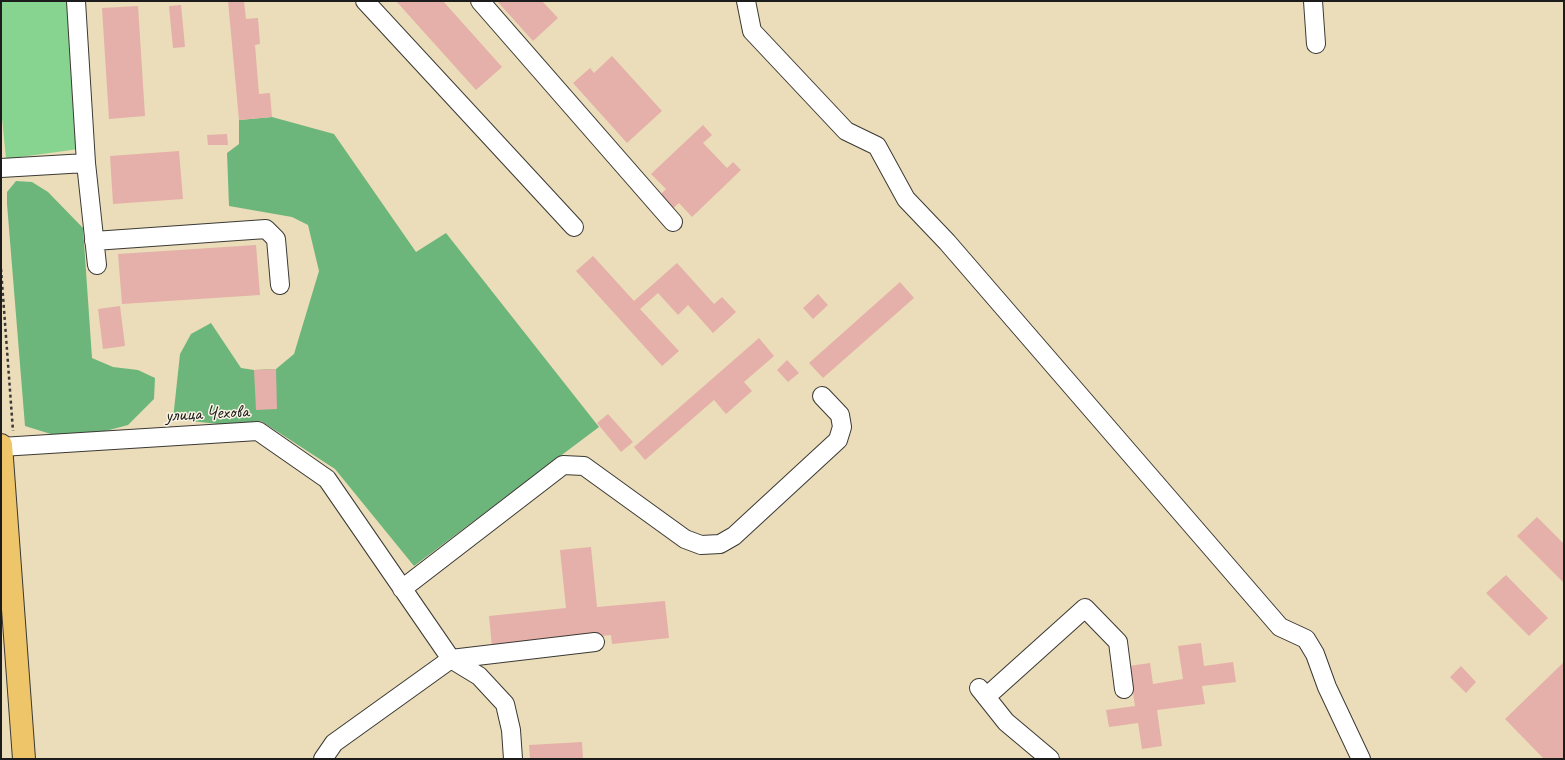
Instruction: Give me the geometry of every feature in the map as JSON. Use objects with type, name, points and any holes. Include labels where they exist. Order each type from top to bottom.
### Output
[{"type":"main road","points":[[1,446],[7,622],[24,759]]},
{"type":"street","points":[[76,1],[86,164],[97,265]]},
{"type":"street","points":[[365,1],[574,227]]},
{"type":"street","points":[[480,1],[673,222]]},
{"type":"street","points":[[746,1],[752,31],[846,131],[877,146],[906,199],[947,242],[1280,627],[1306,639],[1315,654],[1327,687],[1361,759]]},
{"type":"street","points":[[1313,1],[1316,44]]},
{"type":"street","points":[[1,168],[86,164]]},
{"type":"street","points":[[94,242],[266,229],[276,239],[280,285]]},
{"type":"street","points":[[402,589],[563,465],[584,466],[684,539],[701,545],[720,544],[734,536],[838,440],[842,427],[840,415],[822,396]]},
{"type":"street","name":"улица Чехова","points":[[1,446],[258,431],[327,479],[451,659]]},
{"type":"street","points":[[1050,759],[1006,722],[982,692],[1085,608],[1118,642],[1124,689]]},
{"type":"street","points":[[323,759],[334,744],[451,659],[595,642]]},
{"type":"street","points":[[451,659],[479,676],[505,704],[511,730],[513,759]]},
{"type":"green space","points":[[1,1],[71,1],[79,149],[6,159],[1,107]]},
{"type":"green space","points":[[272,117],[334,134],[416,252],[446,233],[599,427],[414,566],[335,469],[261,421],[227,425],[173,419],[180,354],[191,334],[211,323],[241,368],[254,370],[276,369],[294,354],[319,271],[308,225],[292,217],[229,206],[227,153],[239,144],[239,120]]},
{"type":"green space","points":[[16,181],[32,182],[48,192],[83,228],[92,358],[113,367],[138,370],[155,378],[154,399],[128,425],[98,433],[54,435],[25,426],[7,204],[7,192]]},
{"type":"building","points":[[228,1],[244,1],[246,19],[258,18],[260,44],[255,45],[259,94],[270,93],[272,117],[239,120]]},
{"type":"building","points":[[396,1],[443,1],[502,67],[476,90]]},
{"type":"building","points":[[497,1],[542,1],[558,18],[533,41]]},
{"type":"building","points":[[181,5],[185,47],[173,48],[169,6]]},
{"type":"building","points":[[138,6],[145,116],[109,119],[102,8]]},
{"type":"building","points":[[612,56],[662,111],[627,143],[573,83],[590,68],[594,73]]},
{"type":"building","points":[[703,125],[712,135],[703,143],[727,168],[733,162],[741,170],[692,217],[679,203],[669,212],[657,198],[666,189],[651,174]]},
{"type":"building","points":[[227,134],[228,145],[208,145],[207,135]]},
{"type":"building","points":[[179,151],[183,199],[113,204],[110,156]]},
{"type":"building","points":[[256,245],[260,295],[122,304],[118,254]]},
{"type":"building","points":[[593,256],[634,301],[677,263],[714,304],[722,297],[736,312],[713,333],[688,305],[678,315],[658,293],[640,309],[679,351],[662,366],[576,271]]},
{"type":"building","points":[[900,282],[914,298],[823,378],[809,363]]},
{"type":"building","points":[[818,294],[828,305],[813,319],[803,308]]},
{"type":"building","points":[[120,306],[125,346],[103,349],[98,309]]},
{"type":"building","points":[[759,338],[774,356],[744,382],[752,391],[726,414],[714,400],[645,460],[634,447]]},
{"type":"building","points":[[787,360],[799,373],[788,382],[777,370]]},
{"type":"building","points":[[276,369],[277,409],[256,410],[254,370]]},
{"type":"building","points":[[608,414],[633,442],[621,452],[597,423]]},
{"type":"building","points":[[1537,517],[1564,544],[1564,583],[1517,536]]},
{"type":"building","points":[[591,547],[597,607],[665,601],[669,638],[612,644],[611,635],[492,647],[489,616],[566,608],[560,550]]},
{"type":"building","points":[[1506,575],[1548,618],[1529,636],[1486,593]]},
{"type":"building","points":[[1201,643],[1204,666],[1233,662],[1236,682],[1202,686],[1205,704],[1157,710],[1162,746],[1142,749],[1138,723],[1109,727],[1106,710],[1135,706],[1129,666],[1150,663],[1153,684],[1183,679],[1178,646]]},
{"type":"building","points":[[1564,662],[1564,759],[1544,759],[1505,719]]},
{"type":"building","points":[[1461,666],[1476,682],[1466,693],[1450,677]]},
{"type":"building","points":[[582,742],[583,759],[530,759],[529,745]]}]
